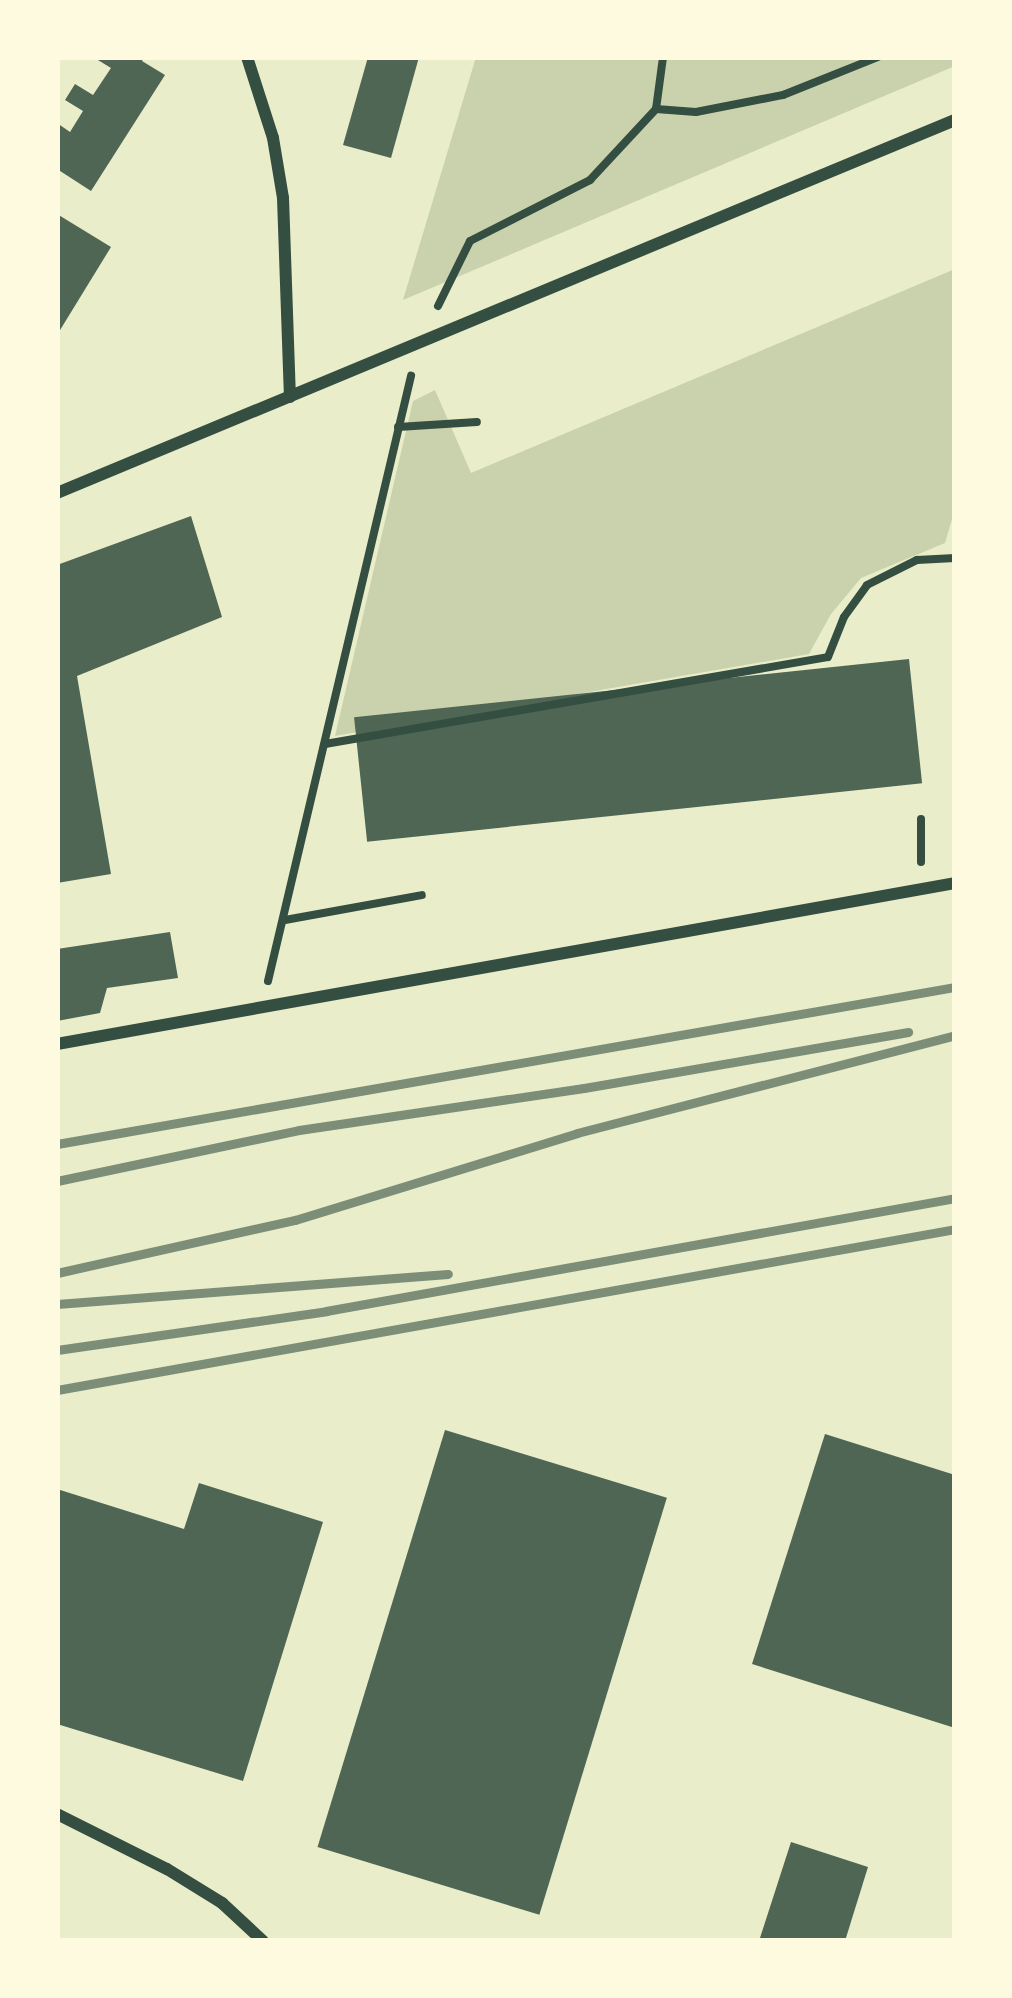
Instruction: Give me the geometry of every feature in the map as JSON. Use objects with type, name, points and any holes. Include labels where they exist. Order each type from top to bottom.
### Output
[{"type":"street","points":[[247,57],[266,108],[284,197],[290,397]]},
{"type":"street","points":[[57,494],[955,120]]},
{"type":"street","points":[[57,1044],[955,884]]},
{"type":"street","points":[[57,1814],[167,1869],[222,1903],[263,1941]]},
{"type":"path","points":[[262,1005],[420,343],[470,242],[590,180],[656,109],[663,57]]},
{"type":"path","points":[[656,109],[696,112],[783,95],[878,57]]},
{"type":"path","points":[[398,428],[477,422]]},
{"type":"path","points":[[325,744],[753,678],[828,657],[844,617],[867,584],[917,560],[955,558]]},
{"type":"path","points":[[920,888],[921,819]]},
{"type":"path","points":[[285,920],[422,895]]},
{"type":"green space","points":[[476,57],[955,57],[955,66],[403,300]]},
{"type":"green space","points":[[955,269],[955,509],[945,543],[861,578],[831,614],[809,654],[335,736],[413,401],[435,390],[471,473]]},
{"type":"building","points":[[93,57],[144,57],[142,61],[165,75],[91,191],[57,169],[57,123],[70,132],[83,111],[65,100],[75,84],[93,95],[111,68]]},
{"type":"building","points":[[368,57],[419,57],[391,158],[343,145]]},
{"type":"building","points":[[57,214],[111,247],[57,335]]},
{"type":"building","points":[[191,516],[222,617],[77,676],[111,874],[57,883],[57,565]]},
{"type":"building","points":[[909,659],[922,783],[367,842],[354,717]]},
{"type":"building","points":[[170,932],[178,978],[107,988],[100,1013],[57,1021],[57,949]]},
{"type":"building","points":[[445,1430],[667,1498],[539,1915],[318,1847]]},
{"type":"building","points":[[825,1434],[955,1475],[955,1728],[752,1664]]},
{"type":"building","points":[[199,1483],[323,1522],[243,1781],[57,1724],[57,1489],[184,1529]]},
{"type":"building","points":[[791,1842],[868,1867],[845,1941],[759,1941]]},
{"type":"railway","points":[[57,1144],[955,987]]},
{"type":"railway","points":[[57,1181],[299,1130],[584,1088],[908,1032]]},
{"type":"railway","points":[[57,1273],[295,1220],[577,1133],[955,1035]]},
{"type":"railway","points":[[57,1350],[326,1311],[955,1198]]},
{"type":"railway","points":[[57,1390],[955,1229]]},
{"type":"railway","points":[[57,1304],[448,1274]]}]
